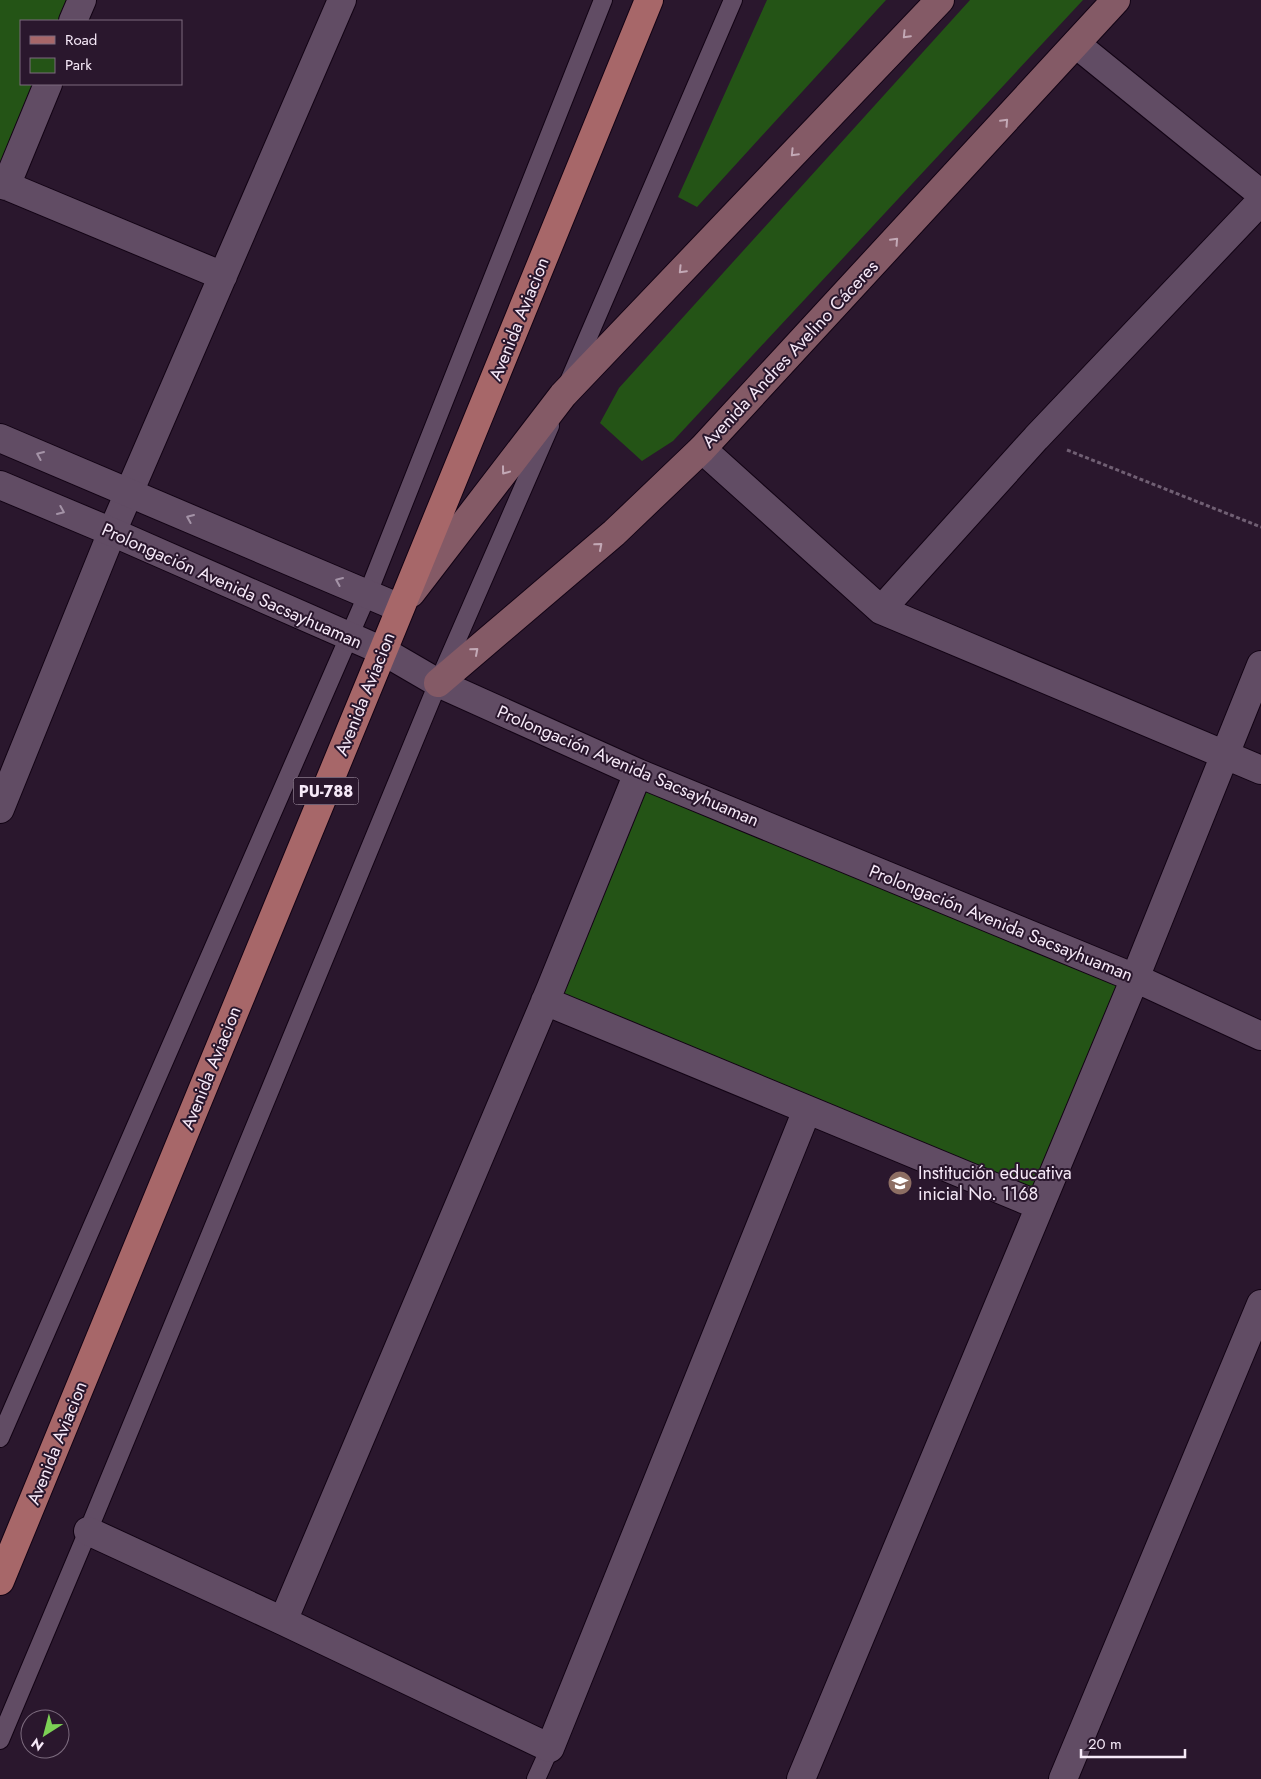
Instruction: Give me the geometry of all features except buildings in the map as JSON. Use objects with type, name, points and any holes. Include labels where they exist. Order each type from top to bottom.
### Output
[{"type":"main road","name":"Avenida Aviacion","points":[[0,1581],[649,0]]},
{"type":"main road","points":[[400,608],[563,395],[940,0]]},
{"type":"main road","name":"Avenida Andres Avelino Cáceres","points":[[438,683],[614,532],[702,449],[1116,0]]},
{"type":"street","points":[[73,20],[82,0]]},
{"type":"street","points":[[0,809],[6,777],[342,0]]},
{"type":"street","points":[[1076,44],[1261,194]]},
{"type":"street","points":[[48,85],[3,184],[223,276]]},
{"type":"street","points":[[881,610],[1036,438],[1261,201]]},
{"type":"street","points":[[0,438],[400,608]]},
{"type":"street","points":[[702,449],[881,610],[1261,770]]},
{"type":"street","name":"Prolongación Avenida Sacsayhuaman","points":[[0,485],[383,651],[438,683],[638,773],[1135,978],[1261,1036]]},
{"type":"street","points":[[801,1779],[1135,978],[1261,665]]},
{"type":"street","points":[[283,1621],[545,1001],[638,773]]},
{"type":"street","points":[[545,1001],[1040,1206]]},
{"type":"street","points":[[88,1531],[550,1748],[807,1110]]},
{"type":"street","points":[[1063,1779],[1260,1311]]},
{"type":"lane","points":[[0,1438],[368,593],[603,0]]},
{"type":"lane","points":[[0,1740],[438,683],[733,0]]},
{"type":"lane","points":[[536,1779],[550,1748]]},
{"type":"path","points":[[1036,438],[1261,527]]},
{"type":"green space","points":[[0,0],[84,0],[75,20],[20,20],[20,85],[49,85],[0,183]]},
{"type":"green space","points":[[767,0],[886,0],[697,207],[678,197]]},
{"type":"green space","points":[[970,0],[1083,0],[673,441],[642,461],[600,423],[619,388]]},
{"type":"green space","points":[[638,773],[1135,978],[1040,1206],[545,1001]]},
{"type":"place","name":"Institución educativa inicial No. 1168","points":[[900,1183]]}]
